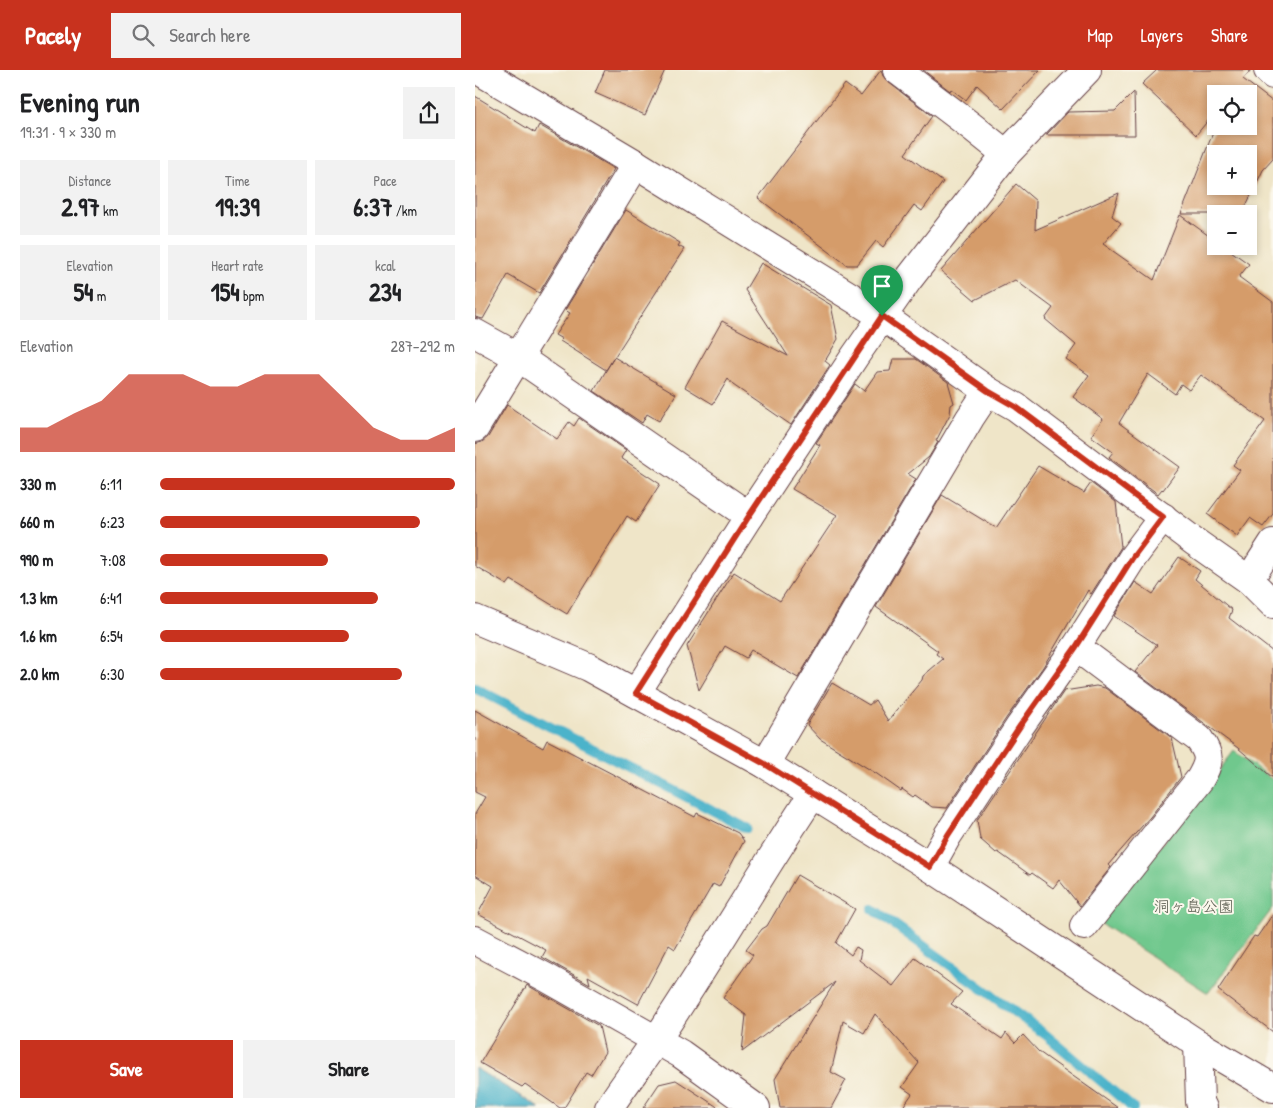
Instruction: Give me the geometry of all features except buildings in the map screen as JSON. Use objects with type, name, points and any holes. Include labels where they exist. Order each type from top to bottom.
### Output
[{"type":"street","points":[[478,70],[636,164],[882,316],[988,391],[1016,407],[1249,580],[1273,604]]},
{"type":"street","points":[[897,70],[1006,154]]},
{"type":"street","points":[[636,693],[749,516],[907,280],[1006,154],[1087,70]]},
{"type":"street","points":[[1268,70],[1273,75]]},
{"type":"street","points":[[475,428],[636,164]]},
{"type":"street","points":[[475,334],[518,357],[749,516]]},
{"type":"street","points":[[765,764],[970,418],[988,391]]},
{"type":"street","points":[[930,867],[948,835],[1020,726],[1076,647],[1133,557],[1163,517]]},
{"type":"street","points":[[1249,580],[1273,543]]},
{"type":"street","points":[[475,619],[587,667],[765,764],[930,867],[1198,1044],[1272,1085]]},
{"type":"street","points":[[1076,647],[1199,739],[1207,751],[1208,765],[1200,779],[1085,926]]},
{"type":"street","points":[[609,1108],[656,1040],[813,794]]},
{"type":"street","points":[[475,940],[656,1040],[698,1066],[756,1108]]},
{"type":"street","points":[[1198,1044],[1200,1102],[1203,1108]]},
{"type":"green space","name":"洞ヶ島公園","points":[[1234,751],[1273,780],[1273,908],[1208,993],[1100,923]]},
{"type":"water","points":[[475,1068],[540,1108],[475,1108]]},
{"type":"waterway","points":[[475,688],[747,828]]},
{"type":"waterway","points":[[873,909],[1046,1035],[1133,1108]]},
{"type":"route","points":[[882,316],[988,391],[1016,407],[1163,517],[1133,557],[1076,647],[1020,726],[948,835],[930,867],[765,764],[636,693],[749,516],[882,316]]}]
